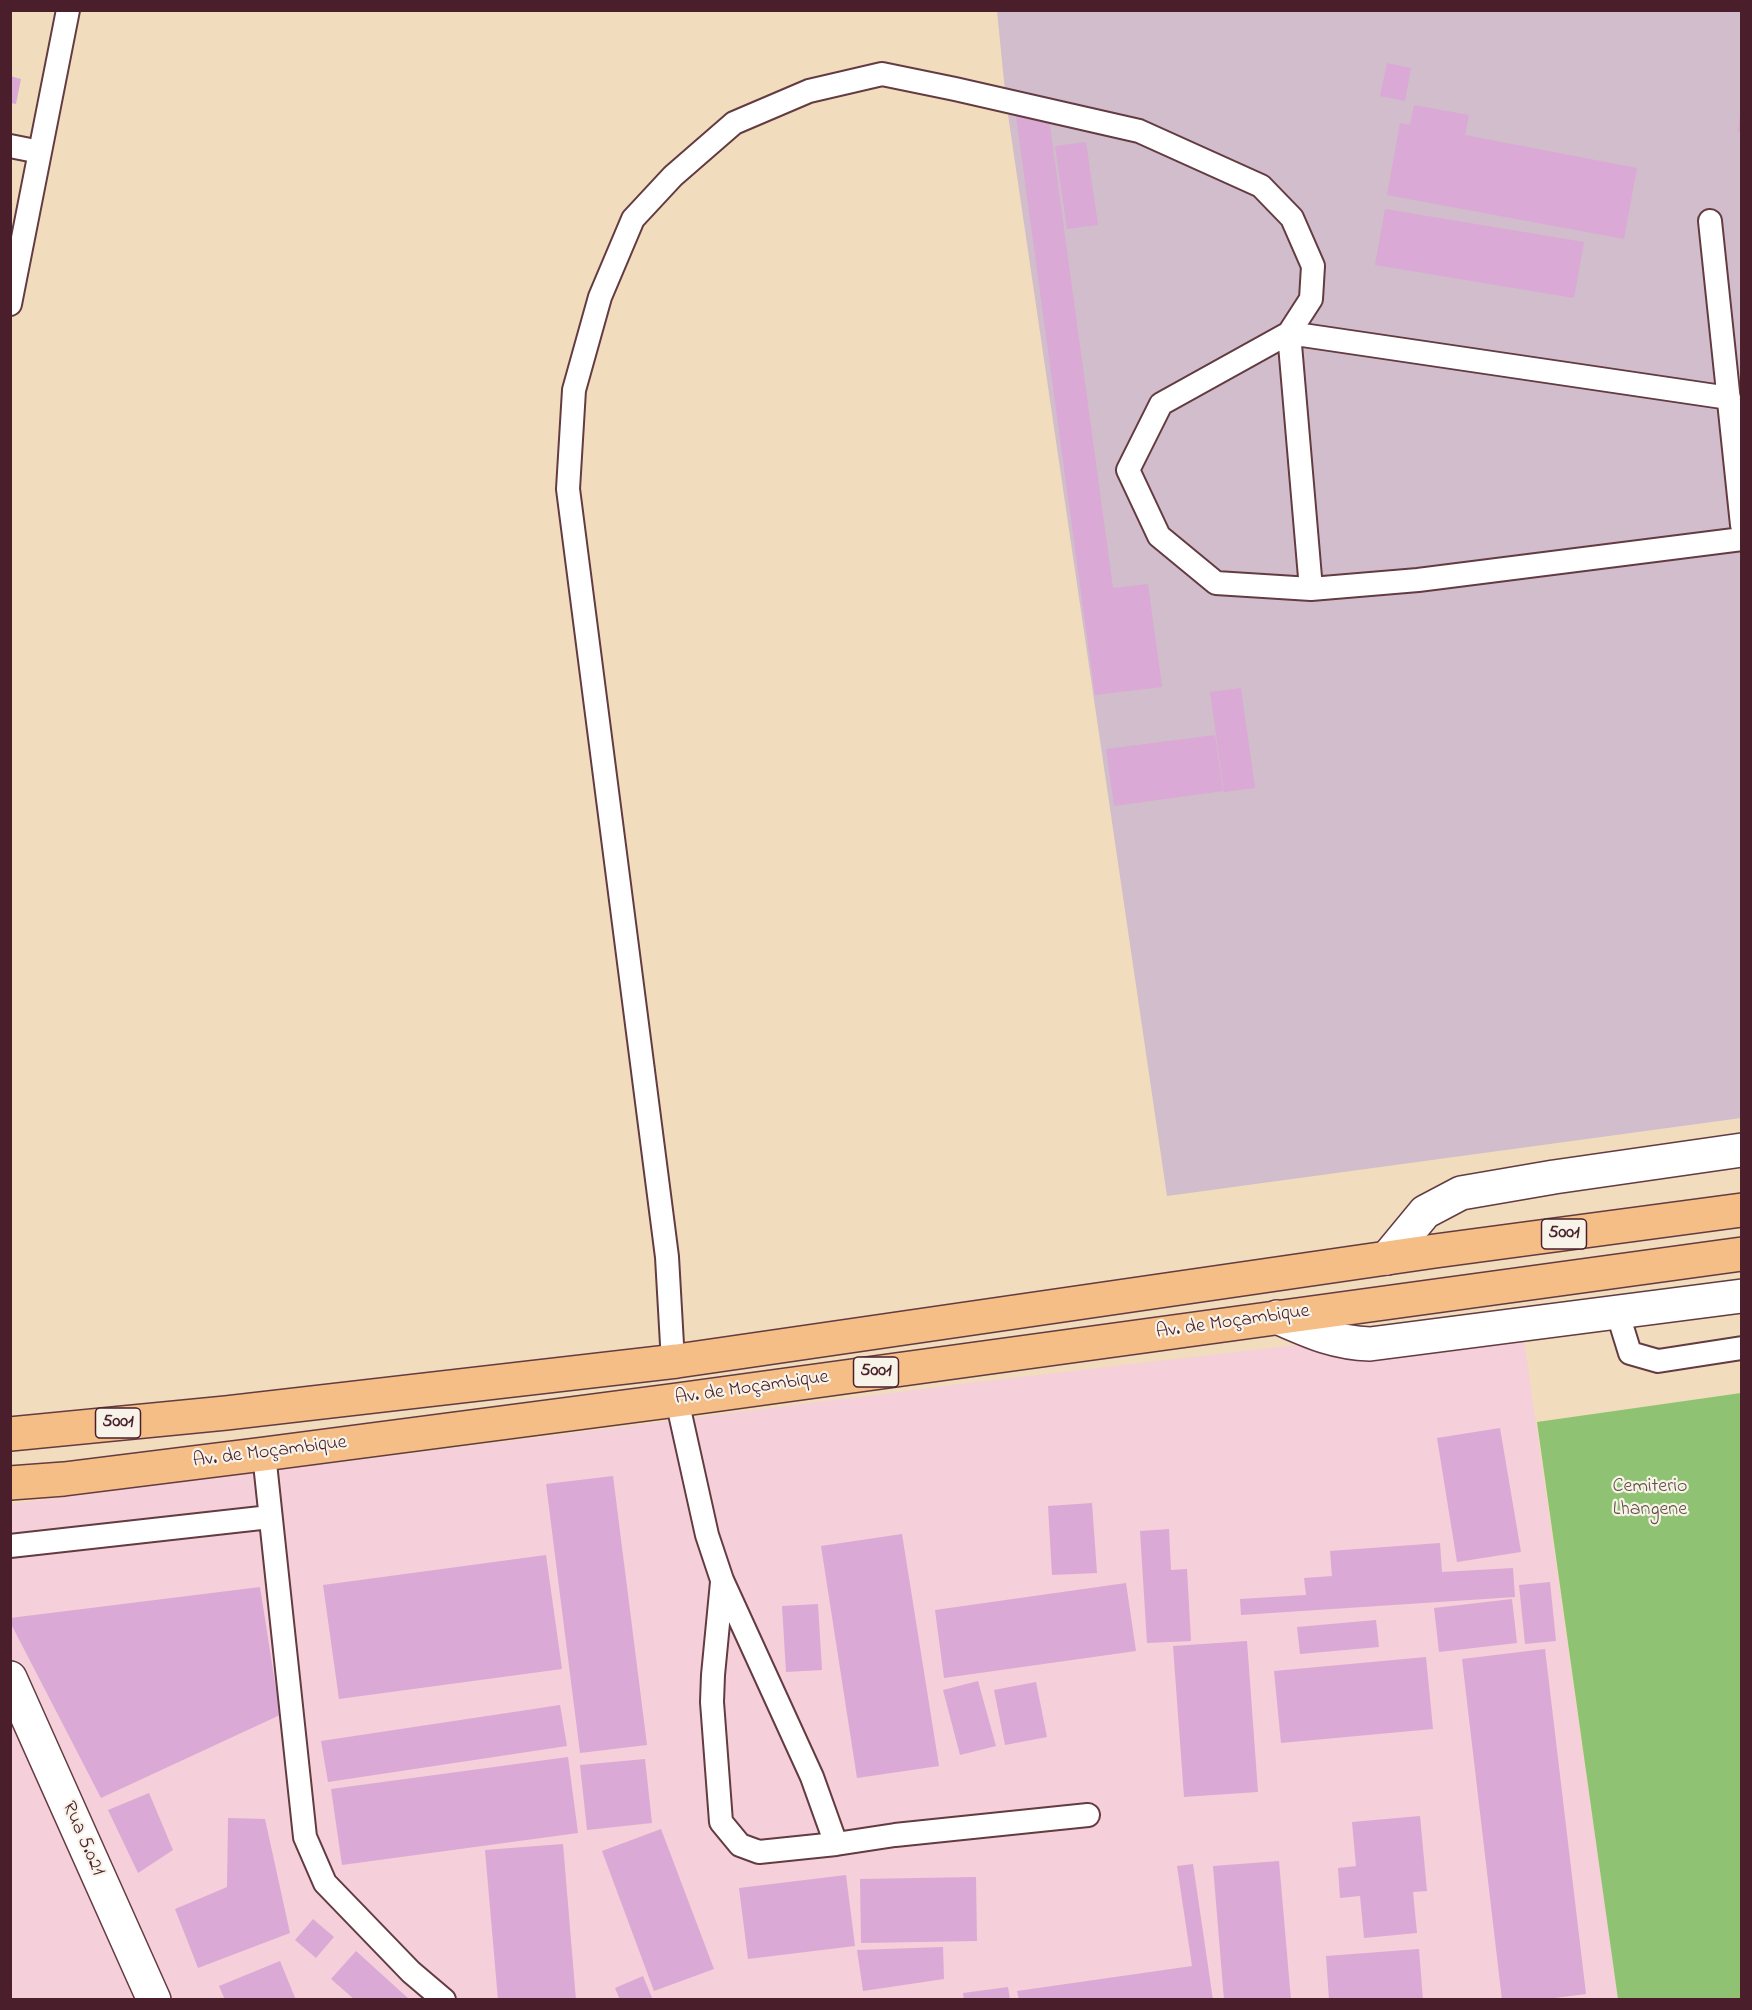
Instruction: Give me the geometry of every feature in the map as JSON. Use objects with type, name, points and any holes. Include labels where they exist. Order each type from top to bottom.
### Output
[{"type":"highway","name":"Av. de Moçambique","points":[[10,1434],[226,1413],[673,1362],[1387,1258],[1742,1210]]},
{"type":"highway","name":"Av. de Moçambique","points":[[10,1483],[64,1479],[677,1400],[1742,1254]]},
{"type":"street","points":[[1387,1258],[1425,1212],[1461,1193],[1742,1150]]},
{"type":"street","points":[[1277,1317],[1324,1337],[1370,1344],[1742,1296]]},
{"type":"street","name":"Rua 5.021","points":[[10,1678],[154,2000]]},
{"type":"lane","points":[[10,304],[16,249],[40,152],[68,10]]},
{"type":"lane","points":[[673,1362],[667,1257],[568,489],[574,390],[600,297],[633,219],[673,176],[734,123],[809,91],[882,74],[1139,131],[1261,186],[1292,218],[1313,266],[1311,299],[1288,333],[1161,404],[1128,470],[1159,536],[1216,583],[1311,589],[1418,580],[1742,539]]},
{"type":"lane","points":[[10,146],[40,152]]},
{"type":"lane","points":[[1710,221],[1742,525]]},
{"type":"lane","points":[[1288,333],[1729,398]]},
{"type":"lane","points":[[1288,333],[1311,589]]},
{"type":"lane","points":[[1617,1311],[1630,1353],[1658,1361],[1742,1348]]},
{"type":"lane","points":[[677,1400],[707,1535],[722,1580],[812,1777],[836,1844]]},
{"type":"lane","points":[[264,1454],[304,1837],[325,1883],[411,1972],[444,2000]]},
{"type":"lane","points":[[10,1546],[270,1516]]},
{"type":"lane","points":[[722,1580],[712,1702],[721,1822],[740,1845],[759,1852],[1088,1815]]},
{"type":"shaded area","points":[[997,11],[1741,11],[1741,1118],[1167,1196],[1006,101]]},
{"type":"shaded area","points":[[1521,1319],[1618,1999],[11,1999],[10,1504],[961,1384]]},
{"type":"green space","name":"Cemiterio Lhangene","points":[[1741,1393],[1741,1999],[1618,1999],[1537,1422]]},
{"type":"building","points":[[1387,63],[1411,68],[1405,101],[1380,96]]},
{"type":"building","points":[[10,76],[21,79],[16,104],[10,103]]},
{"type":"building","points":[[1414,105],[1469,115],[1465,135],[1637,168],[1624,239],[1387,195],[1400,123],[1410,125]]},
{"type":"building","points":[[1048,111],[1113,588],[1148,584],[1162,687],[1095,695],[1016,116]]},
{"type":"building","points":[[1740,114],[1742,114],[1742,132],[1738,132]]},
{"type":"building","points":[[1086,142],[1098,225],[1067,229],[1055,146]]},
{"type":"building","points":[[1385,209],[1584,242],[1574,298],[1375,265]]},
{"type":"building","points":[[1241,688],[1255,788],[1224,792],[1210,692]]},
{"type":"building","points":[[1215,735],[1223,791],[1114,806],[1106,749]]},
{"type":"building","points":[[1500,1428],[1521,1552],[1457,1562],[1437,1438]]},
{"type":"building","points":[[613,1476],[647,1745],[580,1753],[546,1484]]},
{"type":"building","points":[[1092,1503],[1097,1573],[1052,1575],[1048,1506]]},
{"type":"building","points":[[1169,1529],[1171,1570],[1187,1569],[1191,1641],[1147,1643],[1140,1531]]},
{"type":"building","points":[[902,1534],[939,1766],[857,1778],[821,1546]]},
{"type":"building","points":[[1440,1543],[1442,1572],[1513,1568],[1515,1597],[1241,1615],[1240,1599],[1306,1595],[1304,1578],[1332,1576],[1330,1551]]},
{"type":"building","points":[[546,1555],[562,1669],[339,1699],[323,1585]]},
{"type":"building","points":[[1550,1582],[1556,1641],[1525,1644],[1519,1585]]},
{"type":"building","points":[[1126,1583],[1136,1651],[944,1678],[935,1610]]},
{"type":"building","points":[[260,1587],[280,1715],[101,1798],[10,1622],[10,1618]]},
{"type":"building","points":[[1512,1599],[1517,1643],[1439,1652],[1434,1608]]},
{"type":"building","points":[[818,1604],[822,1670],[786,1672],[782,1606]]},
{"type":"building","points":[[1376,1620],[1379,1647],[1300,1654],[1297,1627]]},
{"type":"building","points":[[1247,1641],[1258,1792],[1184,1797],[1173,1646]]},
{"type":"building","points":[[1545,1649],[1586,1994],[1539,2000],[1502,2000],[1462,1659]]},
{"type":"building","points":[[1426,1657],[1433,1729],[1281,1743],[1274,1671]]},
{"type":"building","points":[[978,1681],[996,1746],[960,1755],[943,1690]]},
{"type":"building","points":[[1036,1682],[1047,1737],[1005,1745],[994,1690]]},
{"type":"building","points":[[560,1705],[567,1746],[328,1782],[321,1741]]},
{"type":"building","points":[[568,1757],[578,1833],[342,1865],[331,1789]]},
{"type":"building","points":[[645,1759],[652,1823],[587,1830],[580,1765]]},
{"type":"building","points":[[149,1793],[173,1850],[138,1873],[108,1810]]},
{"type":"building","points":[[1420,1816],[1427,1891],[1413,1892],[1417,1933],[1364,1938],[1360,1896],[1340,1898],[1338,1868],[1356,1866],[1352,1822]]},
{"type":"building","points":[[228,1818],[265,1819],[290,1933],[198,1968],[175,1909],[227,1887]]},
{"type":"building","points":[[661,1829],[714,1969],[654,1991],[602,1851]]},
{"type":"building","points":[[563,1844],[576,2000],[498,2000],[485,1850]]},
{"type":"building","points":[[1279,1861],[1291,2000],[1224,2000],[1213,1866]]},
{"type":"building","points":[[1193,1864],[1213,2000],[1019,2000],[1017,1991],[1192,1966],[1177,1866]]},
{"type":"building","points":[[846,1875],[855,1946],[748,1959],[739,1888]]},
{"type":"building","points":[[976,1877],[977,1941],[861,1943],[860,1879]]},
{"type":"building","points":[[313,1919],[334,1937],[316,1958],[295,1940]]},
{"type":"building","points":[[943,1947],[944,1979],[863,1991],[857,1950]]},
{"type":"building","points":[[1419,1949],[1423,2000],[1329,2000],[1326,1956]]},
{"type":"building","points":[[356,1951],[410,2000],[355,2000],[331,1979]]},
{"type":"building","points":[[280,1961],[296,2000],[225,2000],[219,1986]]},
{"type":"building","points":[[643,1976],[653,2000],[620,2000],[615,1988]]},
{"type":"building","points":[[1008,1987],[1010,2000],[964,2000],[963,1993]]}]
